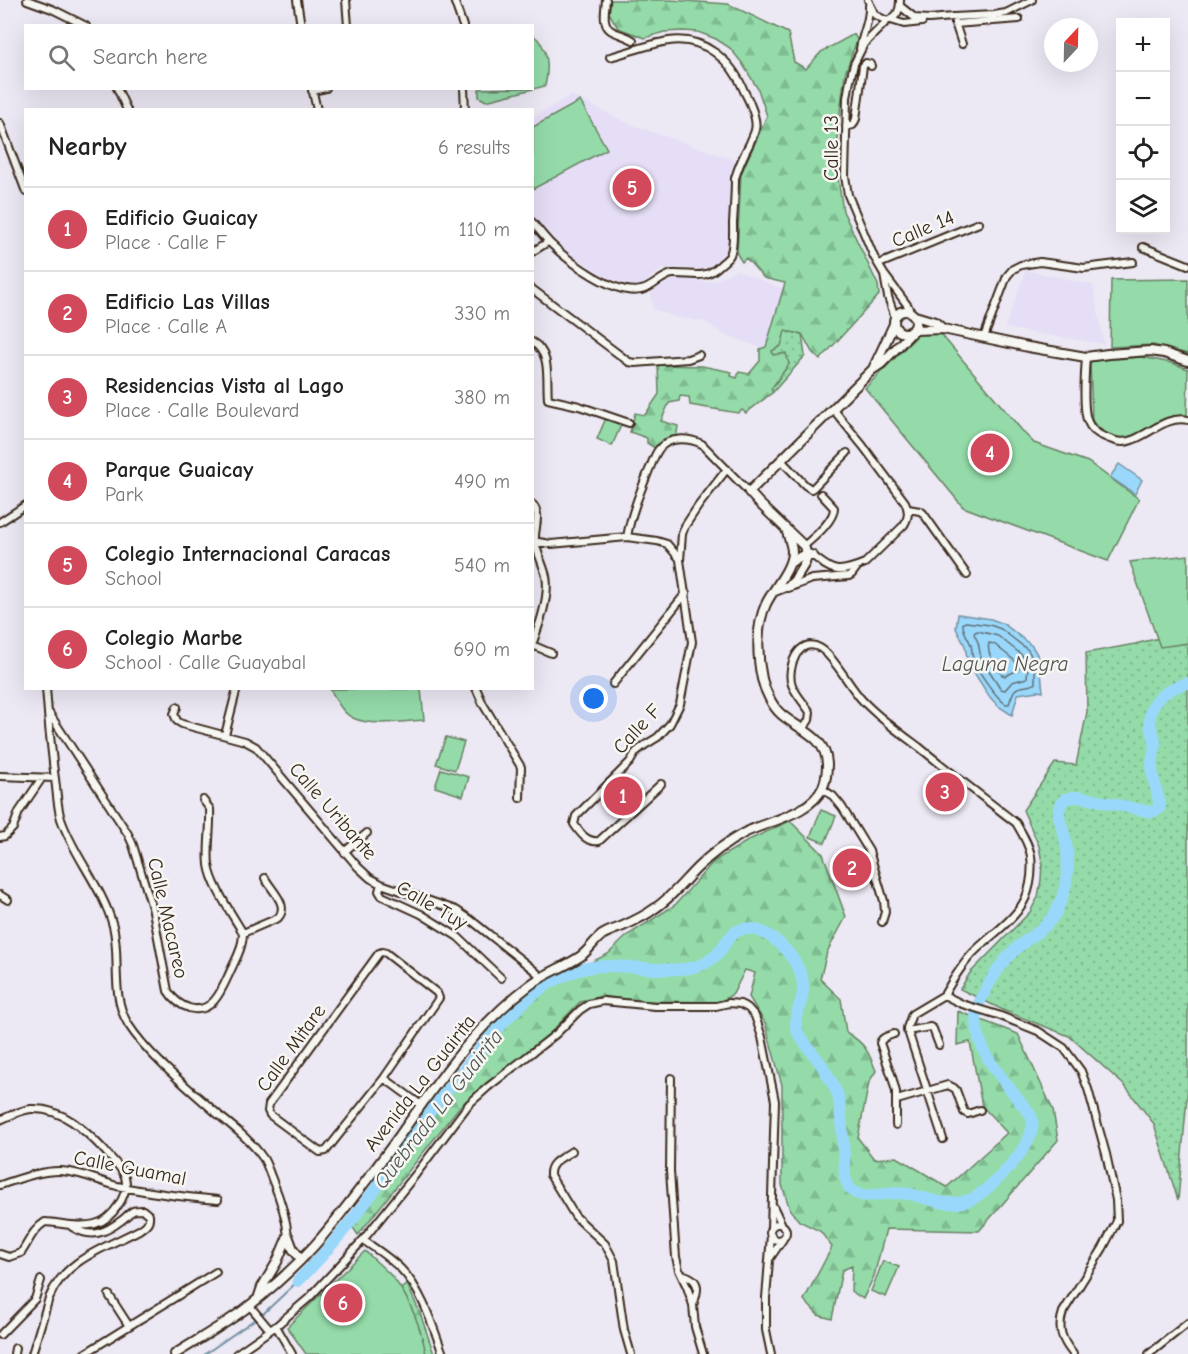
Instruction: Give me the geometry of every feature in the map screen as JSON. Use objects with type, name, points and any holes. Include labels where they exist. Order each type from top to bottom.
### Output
[{"type":"street","points":[[27,0],[82,24]]},
{"type":"street","points":[[297,0],[301,24]]},
{"type":"street","points":[[346,0],[348,24]]},
{"type":"street","points":[[454,0],[462,24]]},
{"type":"street","points":[[606,0],[607,28],[611,32],[626,35],[633,40]]},
{"type":"street","points":[[900,3],[915,18],[929,19],[1006,13],[1032,0]]},
{"type":"street","points":[[869,3],[875,15],[889,20],[909,24],[929,19]]},
{"type":"street","name":"Calle 13","points":[[869,3],[870,15],[850,80],[845,176],[848,195],[862,231],[884,274],[913,314]]},
{"type":"street","name":"Calle 13","points":[[859,52],[869,38],[897,15],[900,3]]},
{"type":"street","points":[[953,16],[962,45]]},
{"type":"street","points":[[955,24],[1018,19]]},
{"type":"street","points":[[534,224],[548,242],[571,262],[601,280],[624,290],[636,291],[652,286],[668,275],[705,275],[715,270],[729,256],[733,240],[735,177],[756,129],[752,109],[743,87],[722,58],[706,46],[690,42],[670,41],[610,57]]},
{"type":"street","points":[[846,127],[855,123],[863,66],[866,63],[872,66]]},
{"type":"street","points":[[118,90],[126,108]]},
{"type":"street","points":[[312,90],[316,108]]},
{"type":"street","points":[[465,90],[465,108]]},
{"type":"street","points":[[0,123],[24,187]]},
{"type":"street","name":"Calle 14","points":[[879,264],[979,224]]},
{"type":"street","points":[[534,251],[548,242]]},
{"type":"street","points":[[1143,247],[1188,265]]},
{"type":"street","points":[[984,337],[1007,276],[1013,269],[1021,265],[1040,262],[1084,268],[1133,262]]},
{"type":"street","name":"Calle 13","points":[[884,274],[895,320]]},
{"type":"street","points":[[534,291],[629,362],[688,359],[699,355]]},
{"type":"street","points":[[872,370],[898,313],[903,311],[913,314],[935,322],[943,328]]},
{"type":"street","points":[[749,492],[914,330],[916,325],[913,314]]},
{"type":"street","points":[[895,320],[896,328],[902,332],[943,328],[1086,357],[1150,351],[1188,361]]},
{"type":"street","points":[[534,343],[545,355],[548,399],[585,408],[629,423]]},
{"type":"street","points":[[1086,357],[1086,420],[1098,434],[1121,442],[1137,438],[1164,423],[1188,420]]},
{"type":"street","points":[[627,537],[635,506],[659,449],[674,440],[693,439],[718,458],[807,551],[826,566],[843,571],[865,563],[904,525],[908,518],[908,509],[863,446],[833,409]]},
{"type":"street","points":[[782,460],[811,489],[847,453]]},
{"type":"street","name":"Calle F","points":[[661,784],[599,841],[591,841],[581,835],[574,824],[576,816],[630,762],[636,752],[658,737],[670,724],[680,704],[692,642],[680,560],[682,534],[699,505],[727,469]]},
{"type":"street","points":[[775,591],[794,581],[805,563],[813,538],[833,514],[834,508],[821,495]]},
{"type":"street","points":[[0,522],[24,506]]},
{"type":"street","points":[[534,506],[537,513],[534,541],[547,586],[534,638]]},
{"type":"street","points":[[908,509],[920,510],[923,513],[967,575]]},
{"type":"street","points":[[786,530],[792,551],[789,564]]},
{"type":"street","points":[[534,541],[551,544],[627,537],[667,544],[680,560]]},
{"type":"street","points":[[807,551],[789,564],[765,606],[758,650],[763,680],[779,713],[803,729],[819,743],[825,753],[827,767],[822,789],[833,796],[842,807],[869,851],[884,901],[885,912],[882,922]]},
{"type":"street","points":[[775,591],[786,590],[812,579],[849,576],[859,566]]},
{"type":"street","points":[[613,684],[686,593]]},
{"type":"street","points":[[534,646],[550,653]]},
{"type":"street","points":[[803,729],[809,720],[810,712],[792,684],[791,671],[794,658],[800,649],[815,646],[826,653],[862,701],[1016,823],[1026,840],[1031,856],[1031,877],[1023,903],[974,952],[944,995],[912,1014],[907,1024],[943,1139]]},
{"type":"street","points":[[46,690],[61,819],[89,871],[112,924],[119,996],[128,1023],[175,1076],[233,1127],[265,1161],[282,1204],[288,1236],[293,1249],[301,1259]]},
{"type":"street","points":[[225,735],[236,690]]},
{"type":"street","points":[[477,690],[521,767],[520,798]]},
{"type":"street","name":"Calle Uribante","points":[[177,707],[174,714],[177,721],[182,724],[245,741],[256,747],[365,874],[381,884],[456,910],[541,977]]},
{"type":"street","name":"Calle Macareo","points":[[48,712],[134,845],[153,911],[166,983],[171,996],[186,1007],[194,1009],[201,1009],[212,1003],[220,994],[238,956],[243,933]]},
{"type":"street","points":[[0,776],[55,778]]},
{"type":"street","points":[[0,837],[13,828],[20,812],[42,778]]},
{"type":"street","name":"Avenida La Guairita","points":[[175,1354],[252,1308],[258,1298],[318,1241],[468,1044],[494,1016],[541,977],[583,955],[601,936],[654,909],[724,844],[801,809],[812,802],[822,789]]},
{"type":"street","points":[[203,800],[210,809],[209,866],[213,880],[243,933],[281,915],[282,905],[265,878]]},
{"type":"street","points":[[344,852],[367,833]]},
{"type":"street","name":"Calle Tuy","points":[[381,884],[379,891],[382,896],[421,914],[449,931],[501,978]]},
{"type":"street","points":[[0,895],[8,900]]},
{"type":"street","name":"Calle Mitare","points":[[382,952],[438,993],[439,998],[384,1078],[326,1151],[320,1152],[267,1111],[269,1104],[382,952]]},
{"type":"street","points":[[944,995],[962,1004],[1038,1031],[1064,1048],[1081,1071],[1088,1089],[1106,1154],[1116,1200],[1117,1221],[1060,1322],[1061,1333],[1073,1354]]},
{"type":"street","points":[[236,1354],[267,1327],[276,1326],[309,1298],[363,1240],[469,1104],[556,1034],[580,1010],[589,1004],[603,1002],[656,1006],[740,1004],[748,1008],[755,1016],[762,1037],[775,1101],[770,1259],[766,1298],[766,1330],[771,1354]]},
{"type":"street","points":[[908,1031],[930,1027],[939,1045]]},
{"type":"street","points":[[894,1034],[886,1036],[880,1043],[894,1083],[897,1100],[896,1125]]},
{"type":"street","points":[[384,1078],[421,1105]]},
{"type":"street","points":[[671,1078],[669,1171],[676,1257],[693,1305],[695,1328],[703,1354]]},
{"type":"street","points":[[897,1100],[950,1085],[956,1090],[964,1112],[968,1114],[980,1110]]},
{"type":"street","points":[[0,1120],[30,1109],[49,1111],[69,1119],[91,1137],[122,1170],[125,1176],[123,1196],[109,1216],[98,1224],[69,1226]]},
{"type":"street","points":[[572,1151],[551,1165],[550,1175],[575,1216],[605,1245],[614,1261],[624,1330],[631,1354]]},
{"type":"street","name":"Calle Guamal","points":[[0,1185],[57,1171],[74,1173],[152,1193],[218,1200]]},
{"type":"street","points":[[770,1259],[785,1236],[785,1230],[772,1206]]},
{"type":"street","points":[[0,1254],[9,1257],[21,1253],[33,1233],[45,1222],[60,1223],[79,1232],[103,1233],[134,1211],[143,1210],[149,1215],[150,1220],[139,1230],[80,1260],[64,1274],[49,1298],[32,1354]]},
{"type":"street","points":[[771,1232],[777,1225],[783,1227]]},
{"type":"street","points":[[771,1232],[773,1238],[779,1240],[785,1236]]},
{"type":"street","points":[[258,1298],[262,1287],[278,1262],[288,1236]]},
{"type":"street","points":[[363,1240],[401,1269],[412,1282],[428,1314],[443,1354]]},
{"type":"street","points":[[84,1354],[216,1272]]},
{"type":"street","points":[[681,1274],[692,1278],[697,1284],[698,1293],[693,1305]]},
{"type":"street","points":[[0,1335],[34,1299],[41,1280]]},
{"type":"street","points":[[108,1296],[129,1326]]},
{"type":"street","points":[[252,1308],[267,1327]]},
{"type":"street","points":[[1149,1354],[1188,1323]]},
{"type":"street","points":[[276,1326],[292,1354]]},
{"type":"shaded area","points":[[571,95],[629,124],[734,160],[728,254],[703,269],[662,269],[640,286],[604,276],[569,253],[534,217],[534,116]]},
{"type":"shaded area","points":[[736,270],[793,293],[789,301],[780,355],[721,333],[706,322],[676,317],[653,309],[651,292],[672,277],[690,277],[703,282],[714,281]]},
{"type":"shaded area","points":[[1026,270],[1093,285],[1104,344],[1005,328]]},
{"type":"green space","points":[[611,0],[670,0],[728,4],[788,33],[794,62],[806,69],[821,52],[854,34],[857,40],[845,74],[836,165],[843,211],[878,285],[879,295],[820,360],[812,352],[802,334],[785,331],[781,346],[772,351],[773,355],[786,353],[789,364],[771,389],[773,392],[746,413],[742,410],[738,413],[690,405],[689,397],[680,396],[679,401],[669,403],[661,421],[678,426],[676,439],[668,440],[655,448],[647,443],[647,438],[630,432],[635,413],[645,415],[659,394],[658,365],[702,366],[732,372],[731,376],[737,378],[739,372],[749,374],[760,361],[760,349],[766,347],[785,283],[764,278],[746,258],[742,262],[737,254],[741,174],[767,116],[758,89],[730,48],[716,39],[698,32],[683,31],[664,32],[645,38],[618,28],[609,13]]},
{"type":"green space","points":[[534,36],[545,51],[547,72],[545,86],[534,89]]},
{"type":"green space","points":[[479,90],[529,90],[486,101],[479,97]]},
{"type":"green space","points":[[580,101],[607,149],[534,188],[534,126]]},
{"type":"green space","points":[[1188,279],[1188,354],[1153,345],[1110,347],[1111,280]]},
{"type":"green space","points":[[785,331],[802,334],[805,356],[773,392],[771,389],[789,364],[773,355],[772,351]]},
{"type":"green space","points":[[920,333],[940,333],[1034,443],[1088,462],[1139,499],[1108,561],[963,507],[865,388]]},
{"type":"green space","points":[[1141,357],[1172,363],[1188,369],[1187,415],[1167,419],[1137,435],[1121,439],[1106,434],[1092,421],[1090,361]]},
{"type":"green space","points":[[606,418],[621,425],[612,446],[597,439]]},
{"type":"green space","points":[[1188,555],[1188,643],[1160,647],[1130,562]]},
{"type":"green space","points":[[1188,632],[1188,1086],[1178,1200],[1154,1124],[1125,1086],[1069,1036],[1005,1011],[960,989],[970,973],[1030,912],[1038,897],[1042,862],[1039,846],[1023,810],[1055,763],[1076,765],[1087,712],[1086,653]]},
{"type":"green space","points":[[331,690],[421,690],[424,720],[388,723],[361,721],[346,713]]},
{"type":"green space","points":[[446,737],[464,742],[455,770],[436,764]]},
{"type":"green space","points":[[441,769],[469,777],[463,796],[435,787]]},
{"type":"green space","points":[[821,810],[836,816],[825,843],[810,837]]},
{"type":"green space","points":[[790,821],[823,854],[846,917],[827,952],[820,979],[841,999],[846,1032],[865,1048],[876,1071],[869,1082],[858,1138],[874,1159],[897,1157],[947,1187],[1007,1133],[982,1106],[970,1042],[957,1045],[958,1011],[1018,1034],[1053,1110],[1058,1140],[979,1231],[886,1229],[874,1276],[863,1299],[851,1291],[852,1266],[842,1270],[832,1319],[818,1315],[804,1300],[832,1247],[820,1231],[799,1221],[790,1210],[782,1185],[782,1085],[765,1023],[749,997],[755,973],[745,970],[733,994],[720,1002],[638,1001],[601,996],[580,1002],[548,1035],[460,1106],[358,1235],[348,1220],[460,1068],[487,1035],[530,992],[608,954],[628,935],[675,905],[714,861],[751,839]]},
{"type":"green space","points":[[365,1251],[392,1276],[401,1288],[415,1316],[426,1354],[306,1354],[287,1327]]},
{"type":"green space","points":[[883,1261],[899,1267],[886,1297],[871,1291]]},
{"type":"green space","points":[[407,1284],[434,1354],[416,1354],[412,1324],[401,1289]]},
{"type":"water","points":[[1119,464],[1142,480],[1135,494],[1110,477]]},
{"type":"water","name":"Laguna Negra","points":[[958,614],[991,619],[1004,624],[1032,646],[1041,661],[1043,692],[1018,694],[1012,715],[998,706],[968,663],[965,646],[956,628]]},
{"type":"waterway","name":"Quebrada La Guairita","points":[[298,1281],[356,1215],[405,1145],[477,1053],[527,1000],[557,979],[588,968],[619,966],[680,969],[698,966],[715,956],[734,933],[745,929],[752,929],[771,937],[788,952],[800,972],[803,991],[796,1015],[797,1030],[823,1067],[838,1096],[845,1177],[853,1191],[865,1195],[909,1194],[949,1203],[963,1202],[979,1195],[1001,1176],[1022,1151],[1032,1126],[1029,1112],[985,1053],[977,1031],[976,1019],[980,1001],[991,980],[1006,960],[1019,946],[1046,925],[1058,908],[1064,891],[1068,864],[1067,846],[1059,814],[1060,806],[1065,799],[1081,797],[1151,812],[1159,809],[1152,769],[1155,741],[1150,726],[1150,715],[1161,696],[1188,683]]},
{"type":"waterway","name":"Quebrada La Guairita","points":[[205,1354],[264,1313],[298,1281]]},
{"type":"place","name":"Colegio Internacional Caracas","points":[[632,188]]},
{"type":"place","name":"Parque Guaicay","points":[[990,453]]},
{"type":"place","name":"Residencias Vista al Lago","points":[[945,792]]},
{"type":"place","name":"Edificio Guaicay","points":[[623,796]]},
{"type":"place","name":"Edificio Las Villas","points":[[852,868]]},
{"type":"place","name":"Colegio Marbe","points":[[343,1303]]}]
